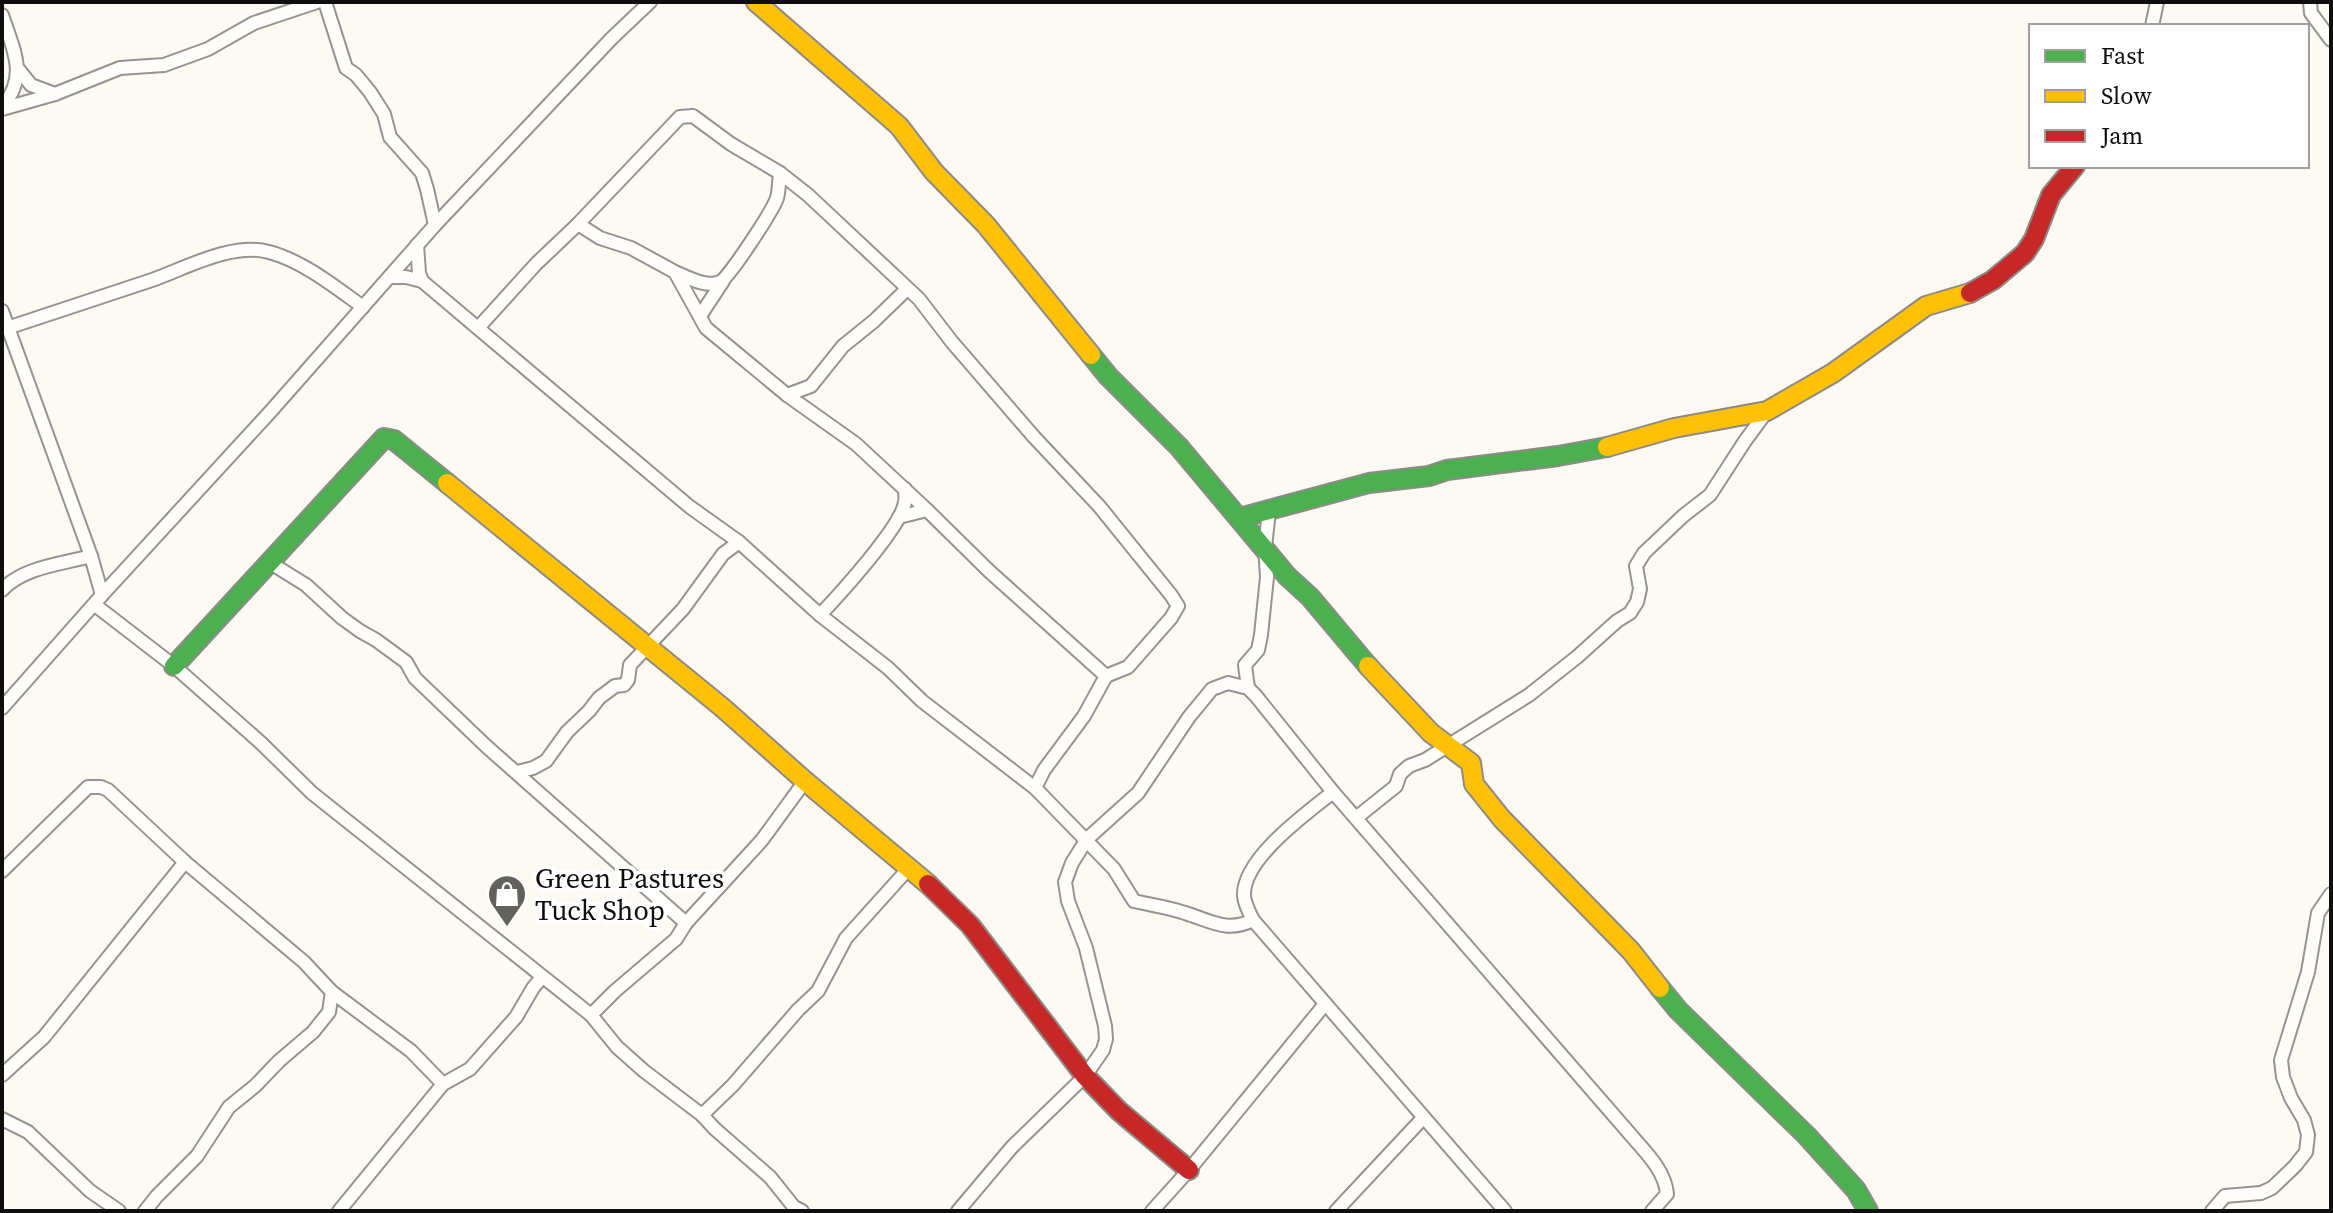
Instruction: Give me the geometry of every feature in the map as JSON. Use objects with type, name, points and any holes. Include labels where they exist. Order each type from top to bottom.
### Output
[{"type":"street","points":[[2,108],[55,94],[120,68],[164,65],[208,49],[254,23],[317,2]]},
{"type":"street","points":[[325,2],[346,68],[370,92],[384,114],[390,137],[422,173],[435,225]]},
{"type":"street","points":[[2,708],[435,225],[650,2]]},
{"type":"street","points":[[756,2],[899,126],[934,172],[986,225],[1108,376],[1179,447],[1287,576],[1341,632],[1373,673],[1431,733],[1471,763],[1474,784],[1502,819],[1631,951],[1678,1010],[1807,1136],[1856,1190],[1868,1211]]},
{"type":"street","points":[[2152,24],[2157,2]]},
{"type":"street","points":[[2310,2],[2311,13],[2331,40]]},
{"type":"street","points":[[2,15],[19,70],[31,85],[55,94]]},
{"type":"street","points":[[2,108],[16,86],[19,70]]},
{"type":"street","points":[[478,328],[680,117],[693,116],[802,190],[919,299],[952,342],[1099,506],[1178,606],[1128,667],[1106,676],[1084,716],[1044,770],[1035,788]]},
{"type":"street","points":[[1239,518],[1369,483],[1619,445],[1674,428],[1767,411],[1833,373],[1926,306],[1970,293],[1993,280],[2025,253],[2034,239],[2051,195],[2073,168]]},
{"type":"street","points":[[700,316],[741,258],[777,198],[780,173]]},
{"type":"street","points":[[777,198],[802,190]]},
{"type":"street","points":[[578,224],[600,238],[631,248],[675,272],[706,283],[723,281]]},
{"type":"street","points":[[417,245],[422,281]]},
{"type":"street","points":[[7,328],[202,260],[243,251],[266,251],[285,258],[363,307]]},
{"type":"street","points":[[675,272],[706,328],[787,395],[856,444],[989,571],[1106,676]]},
{"type":"street","points":[[390,277],[422,281],[690,507],[739,542],[820,615],[888,668],[922,701],[1035,788],[1114,869],[1134,901],[1183,912],[1217,924],[1239,927],[1253,920]]},
{"type":"street","points":[[787,395],[811,386],[843,346],[907,289]]},
{"type":"street","points":[[2,311],[91,556],[98,600],[261,743],[312,793],[591,1015],[617,1047],[702,1115],[770,1177],[794,1207],[802,1211]]},
{"type":"street","points":[[1356,818],[1396,786],[1400,774],[1409,766],[1425,760],[1529,695],[1630,613],[1640,589],[1636,566],[1644,553],[1710,495],[1767,411]]},
{"type":"street","points":[[174,666],[384,438],[394,440],[723,708],[909,868],[970,925],[1085,1076],[1119,1111],[1189,1170]]},
{"type":"street","points":[[820,615],[848,586],[899,517],[905,504],[905,489]]},
{"type":"street","points":[[899,517],[927,510]]},
{"type":"street","points":[[958,1211],[1012,1147],[1085,1076],[1103,1050],[1105,1026],[1086,948],[1068,901],[1065,882],[1072,863],[1087,839],[1138,793],[1189,717],[1212,689],[1228,683],[1258,650],[1267,577],[1265,547],[1269,511]]},
{"type":"street","points":[[517,772],[546,761],[567,732],[599,698],[615,686],[624,685],[630,665],[683,609],[723,554],[739,542]]},
{"type":"street","points":[[2,590],[21,575],[91,556]]},
{"type":"street","points":[[269,562],[306,585],[351,625],[406,662],[428,692],[686,923]]},
{"type":"street","points":[[1245,665],[1248,688]]},
{"type":"street","points":[[1228,683],[1248,688],[1256,696],[1333,792],[1658,1169],[1666,1182],[1667,1194],[1652,1211]]},
{"type":"street","points":[[591,1015],[676,939],[686,923],[762,840],[805,781]]},
{"type":"street","points":[[2,871],[88,787],[108,790],[185,862],[304,962],[332,992],[411,1051],[443,1084]]},
{"type":"street","points":[[1333,792],[1262,855],[1246,880],[1244,895],[1247,907],[1253,920],[1505,1211]]},
{"type":"street","points":[[2,1075],[44,1037],[185,862]]},
{"type":"street","points":[[702,1115],[818,991],[846,938],[909,868]]},
{"type":"street","points":[[2212,1211],[2225,1196],[2261,1193],[2272,1188],[2306,1152],[2308,1135],[2304,1120],[2291,1098],[2281,1060],[2308,972],[2318,913],[2331,894]]},
{"type":"street","points":[[339,1211],[443,1084],[470,1069],[516,1017],[542,977]]},
{"type":"street","points":[[145,1211],[197,1156],[229,1107],[313,1032],[329,1012],[332,992]]},
{"type":"street","points":[[1156,1210],[1325,1004]]},
{"type":"street","points":[[1336,1211],[1423,1118]]},
{"type":"street","points":[[2,1119],[28,1132],[90,1191],[119,1211]]},
{"type":"traffic: fast","points":[[1091,355],[1179,447],[1287,576],[1310,597],[1368,666]]},
{"type":"traffic: fast","points":[[174,666],[384,438],[394,440],[447,483]]},
{"type":"traffic: fast","points":[[1239,518],[1369,483],[1607,447]]},
{"type":"traffic: fast","points":[[1660,988],[1678,1010],[1807,1136],[1856,1190],[1868,1211]]},
{"type":"traffic: slow","points":[[756,2],[899,126],[934,172],[986,225],[1091,355]]},
{"type":"traffic: slow","points":[[1607,447],[1674,428],[1767,411],[1833,373],[1926,306],[1970,293]]},
{"type":"traffic: slow","points":[[447,483],[723,708],[928,884]]},
{"type":"traffic: slow","points":[[1368,666],[1431,733],[1471,763],[1474,784],[1502,819],[1631,951],[1660,988]]},
{"type":"traffic: jam","points":[[1970,293],[1993,280],[2025,253],[2034,239],[2051,195],[2073,168]]},
{"type":"traffic: jam","points":[[928,884],[970,925],[1085,1076],[1119,1111],[1189,1170]]},
{"type":"place","name":"Green Pastures Tuck Shop","points":[[507,928]]}]
